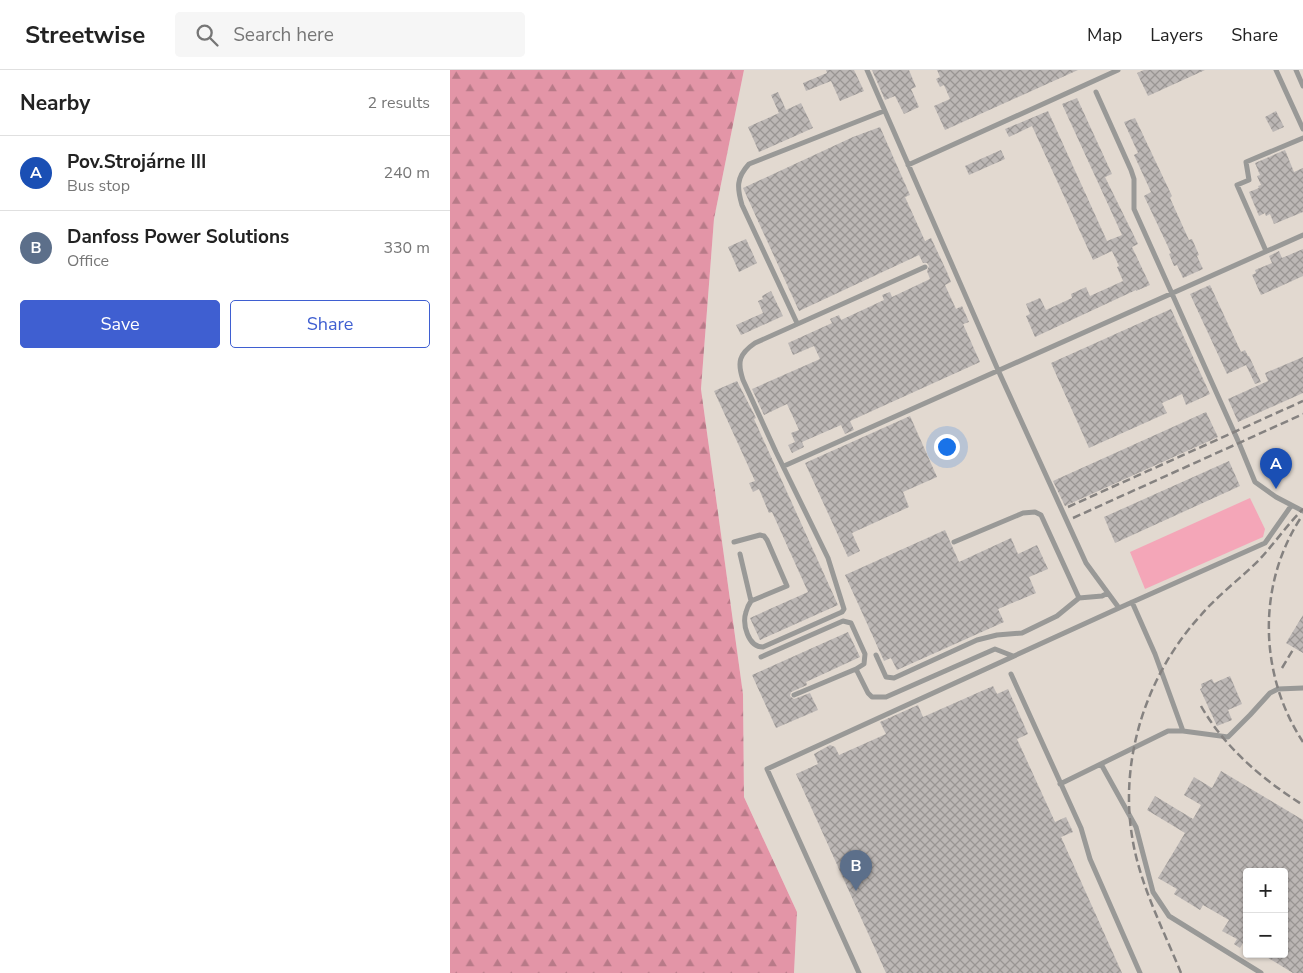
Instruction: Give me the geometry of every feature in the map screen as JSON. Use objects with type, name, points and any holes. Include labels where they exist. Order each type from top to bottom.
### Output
[{"type":"lane","points":[[866,70],[998,370],[1086,563],[1119,608]]},
{"type":"lane","points":[[908,165],[1118,70]]},
{"type":"lane","points":[[1276,70],[1303,129]]},
{"type":"lane","points":[[1296,70],[1303,86]]},
{"type":"lane","points":[[1096,92],[1134,179],[1134,209],[1239,443],[1252,477],[1260,487],[1303,511]]},
{"type":"lane","points":[[797,323],[742,205],[738,192],[740,177],[749,164],[884,111]]},
{"type":"lane","points":[[1266,251],[1237,185],[1249,180],[1246,162],[1303,138]]},
{"type":"lane","points":[[784,466],[1303,234]]},
{"type":"lane","points":[[941,260],[948,257]]},
{"type":"lane","points":[[740,554],[751,601],[746,613],[745,622],[748,635],[753,644],[758,647],[842,612],[844,609],[828,558],[743,380],[739,364],[743,354],[749,347],[797,323],[925,267]]},
{"type":"lane","points":[[859,973],[767,769],[1265,543],[1292,506]]},
{"type":"lane","points":[[954,542],[1023,513],[1036,512],[1041,515],[1079,598]]},
{"type":"lane","points":[[734,542],[760,535],[764,536],[787,586],[751,601]]},
{"type":"lane","points":[[876,655],[886,677],[894,678],[977,640],[997,635],[1022,633],[1057,616],[1079,598],[1102,596],[1108,593]]},
{"type":"lane","points":[[1132,602],[1155,654],[1183,731]]},
{"type":"lane","points":[[761,657],[843,621],[851,623],[865,654],[864,664],[794,695]]},
{"type":"lane","points":[[856,669],[872,697],[886,698],[995,648],[1013,656]]},
{"type":"lane","points":[[1011,674],[1081,828],[1090,859],[1140,973]]},
{"type":"lane","points":[[1060,784],[1168,731],[1228,737],[1270,693],[1278,689],[1303,688]]},
{"type":"lane","points":[[1101,764],[1136,827],[1153,892],[1169,916],[1262,973]]},
{"type":"shaded area","points":[[744,70],[1303,70],[1303,973],[794,973],[797,912],[744,797],[743,694],[701,389],[714,219]]},
{"type":"shaded area","points":[[1250,498],[1265,529],[1263,537],[1145,589],[1130,552]]},
{"type":"green space","points":[[450,70],[744,70],[714,219],[701,389],[743,694],[744,797],[797,912],[794,973],[450,973]]},
{"type":"building","points":[[826,70],[854,70],[864,91],[840,101],[831,81],[806,91],[803,83],[827,73]]},
{"type":"building","points":[[872,70],[909,70],[916,87],[911,89],[919,107],[904,114],[895,96],[885,100]]},
{"type":"building","points":[[937,70],[1078,70],[945,130],[934,106],[950,99],[944,85],[940,87],[936,79],[940,77]]},
{"type":"building","points":[[1144,70],[1205,70],[1148,96],[1137,73]]},
{"type":"building","points":[[778,92],[786,110],[801,103],[813,128],[759,152],[748,127],[779,113],[771,95]]},
{"type":"building","points":[[1077,98],[1112,174],[1105,177],[1138,244],[1132,247],[1150,285],[1035,337],[1026,316],[1030,314],[1026,304],[1040,298],[1046,310],[1072,298],[1071,294],[1086,287],[1090,296],[1123,281],[1112,251],[1093,260],[1032,126],[1009,137],[1005,129],[1048,111],[1107,241],[1122,235],[1062,104]]},
{"type":"building","points":[[1276,111],[1284,127],[1273,132],[1265,117]]},
{"type":"building","points":[[1135,118],[1172,196],[1170,198],[1189,240],[1192,239],[1199,255],[1197,256],[1203,269],[1183,278],[1177,265],[1174,266],[1169,254],[1171,253],[1144,196],[1151,192],[1134,155],[1138,153],[1124,122]]},
{"type":"building","points":[[880,127],[910,195],[905,197],[925,241],[931,238],[947,272],[951,282],[945,285],[956,309],[962,306],[969,322],[963,324],[980,362],[850,421],[854,430],[845,434],[841,425],[802,442],[804,447],[792,453],[788,445],[795,442],[791,433],[799,430],[787,404],[764,415],[752,389],[820,359],[814,346],[793,355],[788,343],[832,323],[830,319],[839,315],[841,320],[884,300],[882,295],[890,292],[892,297],[930,279],[927,271],[929,266],[927,263],[923,263],[919,255],[799,311],[743,188],[853,137]]},
{"type":"building","points":[[1001,150],[1005,159],[969,175],[965,166]]},
{"type":"building","points":[[1285,150],[1294,172],[1303,168],[1303,212],[1274,224],[1270,214],[1266,216],[1265,213],[1259,216],[1249,192],[1259,188],[1258,186],[1261,185],[1257,176],[1260,175],[1255,163]]},
{"type":"building","points":[[746,239],[757,263],[739,272],[728,247]]},
{"type":"building","points":[[1303,249],[1303,276],[1261,295],[1252,275],[1256,273],[1255,270],[1272,263],[1269,256],[1279,251],[1282,258]]},
{"type":"building","points":[[1210,285],[1241,352],[1245,350],[1249,356],[1261,382],[1255,384],[1246,365],[1227,374],[1190,294]]},
{"type":"building","points":[[771,291],[783,316],[741,335],[736,325],[763,313],[758,301],[763,299],[762,296]]},
{"type":"building","points":[[1171,309],[1210,394],[1186,405],[1182,394],[1162,403],[1167,413],[1089,448],[1051,363]]},
{"type":"building","points":[[1303,357],[1303,393],[1238,422],[1228,399],[1268,381],[1265,373]]},
{"type":"building","points":[[737,381],[756,418],[754,419],[838,605],[760,640],[750,618],[808,592],[772,512],[769,513],[759,489],[753,492],[749,483],[755,481],[714,391]]},
{"type":"building","points":[[1206,412],[1218,437],[1065,506],[1053,481]]},
{"type":"building","points":[[910,416],[937,477],[903,492],[909,507],[852,533],[860,551],[848,557],[805,463]]},
{"type":"building","points":[[1229,461],[1240,486],[1115,543],[1104,517]]},
{"type":"building","points":[[945,530],[959,562],[1011,538],[1018,554],[1037,545],[1048,569],[1029,577],[1036,593],[998,609],[1004,622],[897,670],[891,658],[884,661],[845,575]]},
{"type":"building","points":[[1303,615],[1303,653],[1286,643]]},
{"type":"building","points":[[848,632],[860,657],[806,682],[807,685],[791,692],[790,696],[794,699],[810,693],[818,710],[776,728],[752,675]]},
{"type":"building","points":[[1230,676],[1242,704],[1228,710],[1232,720],[1217,726],[1200,689],[1202,688],[1201,684],[1212,679],[1214,683]]},
{"type":"building","points":[[993,686],[997,694],[1008,689],[1028,734],[1017,739],[1055,822],[1066,817],[1073,832],[1061,837],[1122,973],[886,973],[796,774],[818,764],[814,754],[830,745],[835,747],[839,755],[886,734],[880,722],[918,705],[923,717]]},
{"type":"building","points":[[1221,771],[1303,820],[1303,973],[1293,973],[1269,958],[1288,958],[1288,868],[1243,868],[1243,943],[1240,948],[1234,944],[1237,939],[1222,931],[1229,920],[1203,905],[1200,910],[1174,894],[1177,889],[1158,878],[1185,833],[1147,810],[1155,796],[1193,819],[1201,805],[1184,795],[1194,777],[1212,788]]},
{"type":"railway","points":[[1068,507],[1303,401]]},
{"type":"railway","points":[[1073,518],[1303,414]]},
{"type":"railway","points":[[1181,973],[1141,876],[1133,842],[1129,811],[1133,750],[1151,692],[1165,664],[1182,639],[1208,608],[1259,560],[1303,509]]},
{"type":"railway","points":[[1300,519],[1286,545],[1276,573],[1270,601],[1269,630],[1271,660],[1278,688],[1288,716],[1303,742]]},
{"type":"railway","points":[[1282,668],[1294,648]]},
{"type":"railway","points":[[1201,706],[1221,736],[1246,762],[1303,805]]},
{"type":"place","name":"Pov.Strojárne III","points":[[1276,489]]},
{"type":"place","name":"Danfoss Power Solutions","points":[[856,891]]}]
